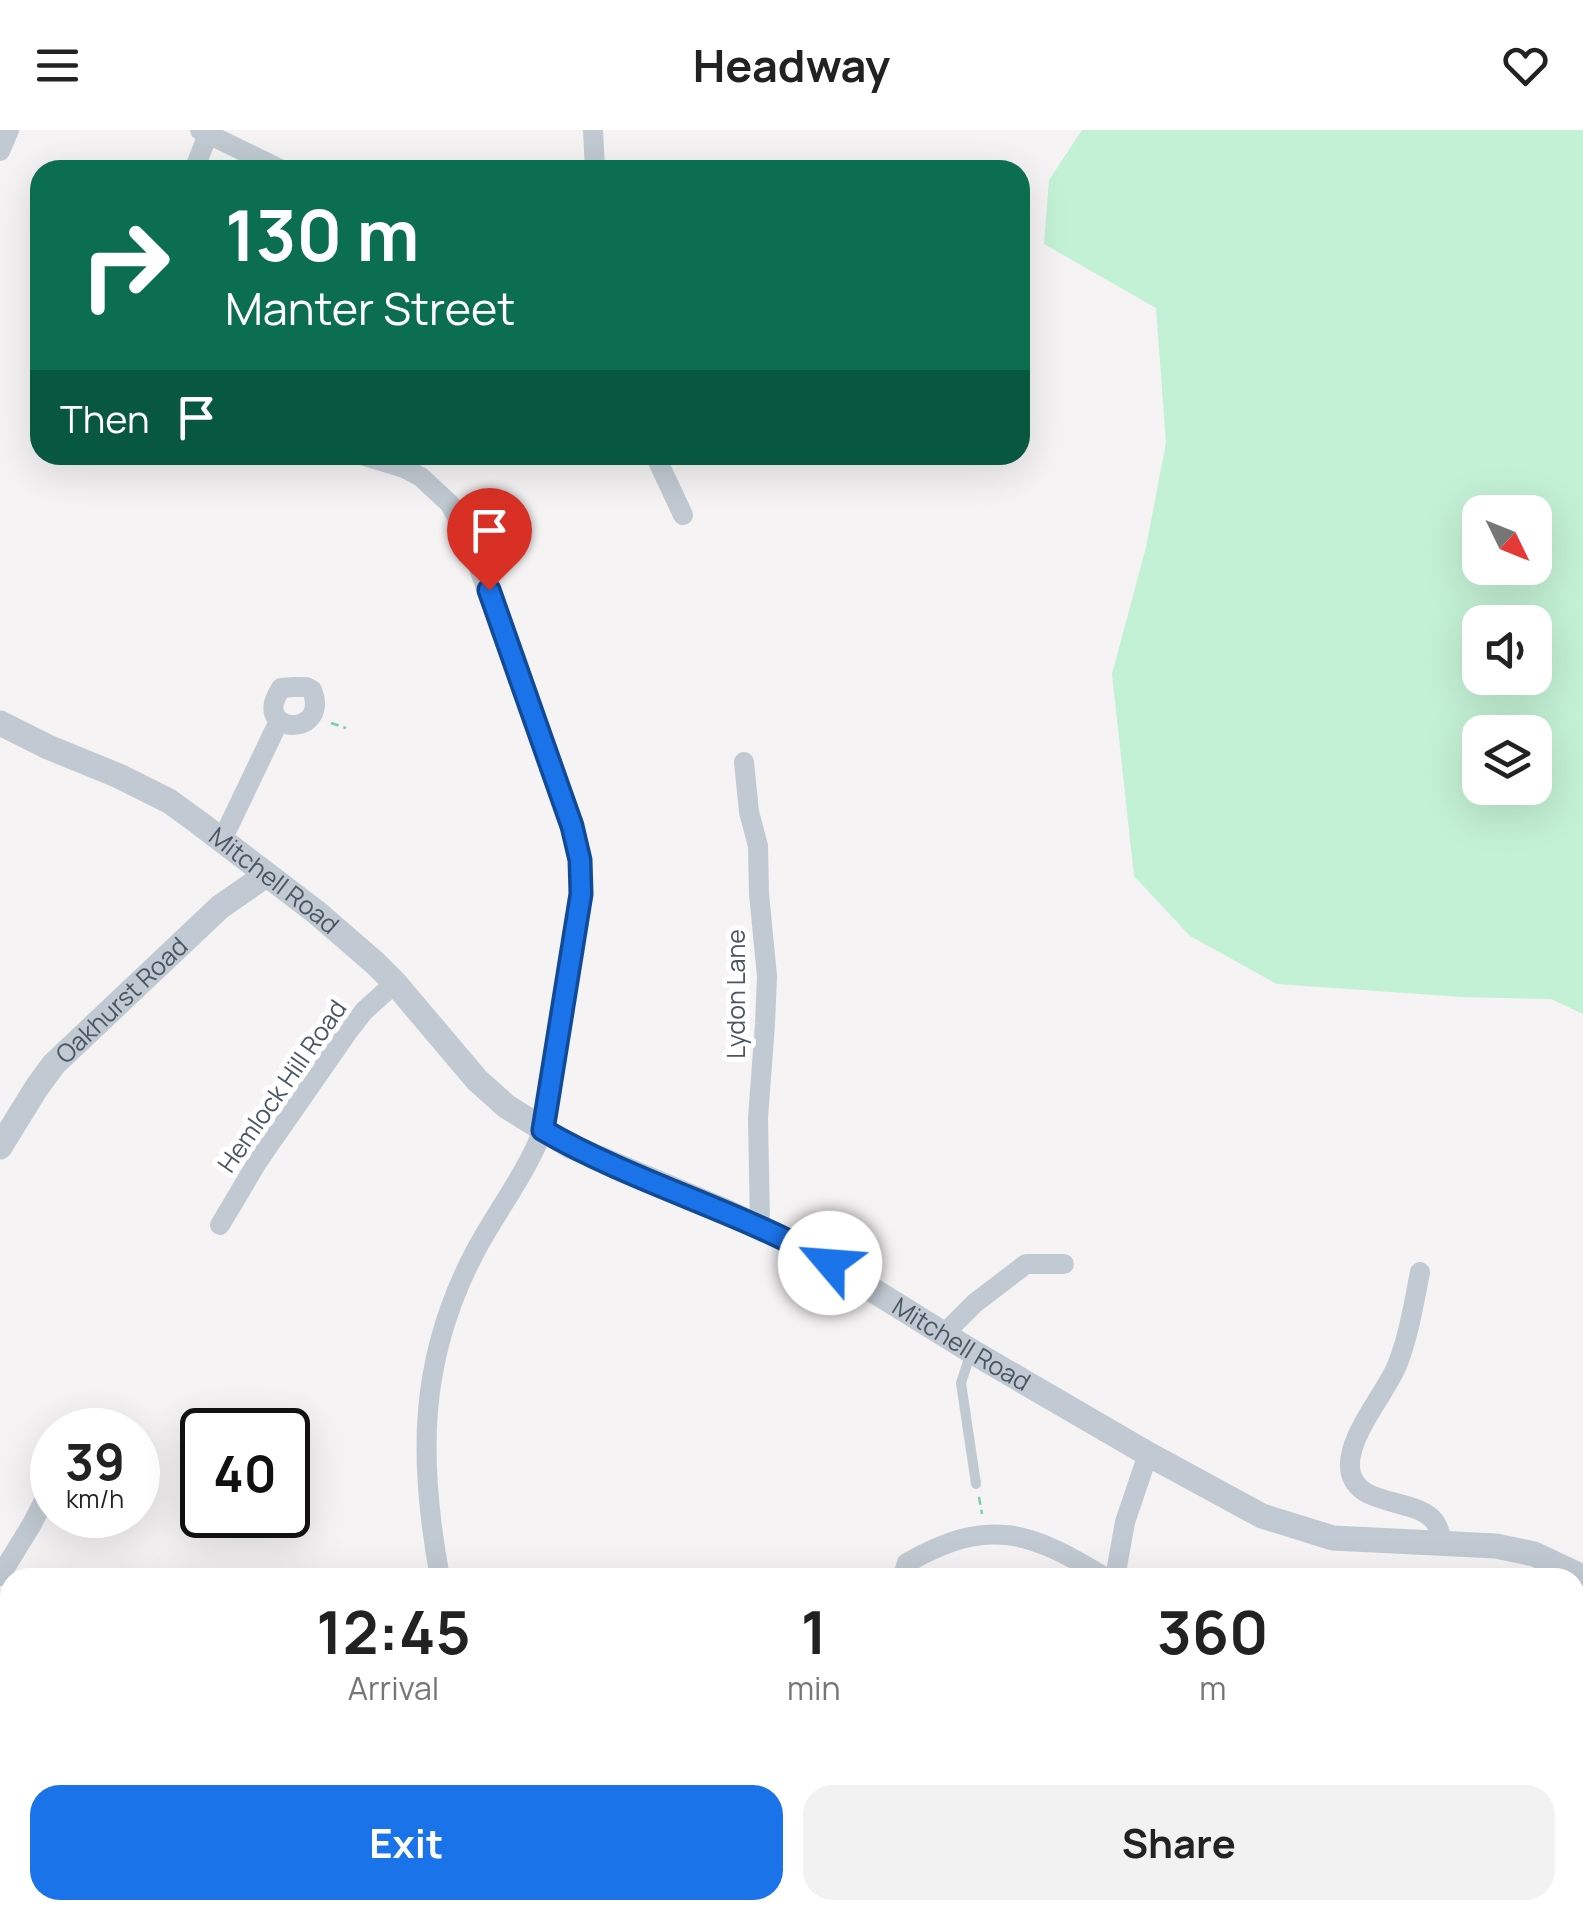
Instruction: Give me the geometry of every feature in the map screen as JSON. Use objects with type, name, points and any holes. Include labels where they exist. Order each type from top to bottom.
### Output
[{"type":"street","points":[[0,150],[9,130]]},
{"type":"street","points":[[593,130],[594,160]]},
{"type":"street","points":[[197,160],[204,132],[261,160]]},
{"type":"street","points":[[394,465],[421,477],[450,504],[468,538],[572,826],[580,860],[581,894],[543,1130],[532,1158],[465,1272],[432,1370],[425,1432],[426,1480],[438,1568]]},
{"type":"street","points":[[660,465],[684,515]]},
{"type":"street","points":[[222,840],[279,721]]},
{"type":"street","name":"Mitchell Road","points":[[3,730],[102,768],[169,801],[316,912],[394,983],[477,1080],[506,1106],[570,1146],[760,1228],[830,1263],[971,1351],[1262,1516],[1334,1538],[1496,1546],[1534,1554],[1564,1568]]},
{"type":"street","name":"Lydon Lane","points":[[744,762],[749,812],[758,846],[767,976],[758,1118],[760,1228]]},
{"type":"street","name":"Oakhurst Road","points":[[0,1147],[37,1087],[84,1033],[220,906],[266,875]]},
{"type":"street","name":"Hemlock Hill Road","points":[[220,1225],[258,1160],[346,1033],[394,983]]},
{"type":"street","points":[[944,1334],[975,1303],[1026,1264],[1064,1264]]},
{"type":"street","points":[[1420,1272],[1399,1361],[1390,1383],[1356,1437],[1350,1474],[1356,1485],[1369,1494],[1424,1512],[1436,1522],[1442,1544]]},
{"type":"street","points":[[1117,1568],[1125,1522],[1148,1454]]},
{"type":"street","points":[[5,1568],[30,1527]]},
{"type":"street","points":[[904,1568],[906,1562],[934,1547],[972,1536],[1001,1534],[1029,1538],[1090,1568]]},
{"type":"lane","points":[[971,1351],[960,1383],[976,1484]]},
{"type":"path","points":[[976,1484],[986,1535]]},
{"type":"green space","points":[[1082,130],[1583,130],[1583,1014],[1551,999],[1277,984],[1190,936],[1134,876],[1112,674],[1146,547],[1166,443],[1156,308],[1044,244],[1049,180]]},
{"type":"route","points":[[489,590],[572,826],[580,860],[581,894],[543,1130],[570,1146],[726,1211],[830,1263]]}]
